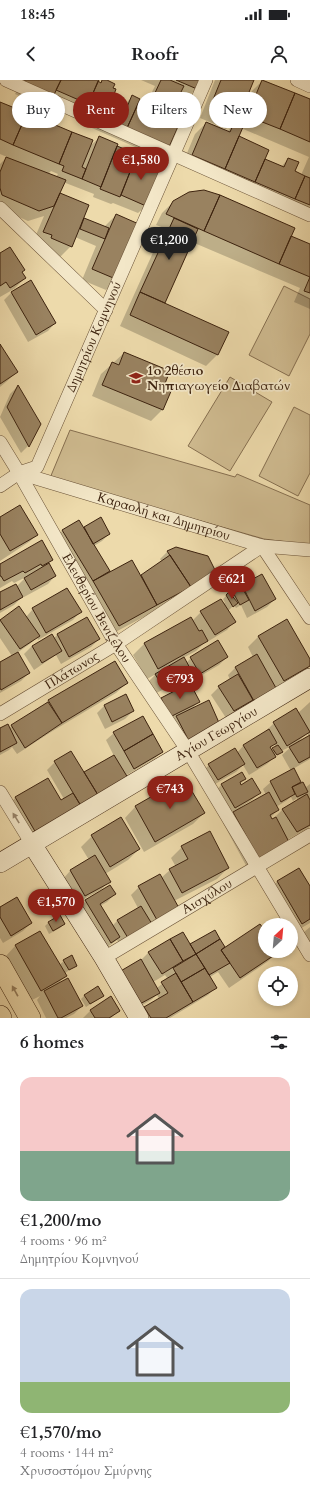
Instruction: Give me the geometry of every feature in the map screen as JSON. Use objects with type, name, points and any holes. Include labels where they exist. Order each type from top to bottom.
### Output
[{"type":"main road","points":[[0,964],[30,1018]]},
{"type":"street","points":[[6,80],[310,216]]},
{"type":"street","name":"Δημητρίου Κομνηνού","points":[[0,486],[19,473],[37,467],[206,80]]},
{"type":"street","points":[[297,80],[310,86]]},
{"type":"street","points":[[0,208],[106,310]]},
{"type":"street","name":"Ελευθερίου Βενιζέλου","points":[[0,442],[116,644],[188,751],[310,955]]},
{"type":"street","name":"Καραολή και Δημητρίου","points":[[19,473],[262,546],[310,550]]},
{"type":"street","points":[[262,546],[310,618]]},
{"type":"street","name":"Πλάτωνος","points":[[0,714],[116,644],[262,546]]},
{"type":"street","name":"Αγίου Γεωργίου","points":[[0,863],[310,678]]},
{"type":"street","points":[[0,792],[104,958],[139,1018]]},
{"type":"street","name":"Αισχύλου","points":[[104,958],[310,835]]},
{"type":"shaded area","points":[[284,286],[310,299],[310,334],[289,376],[249,355]]},
{"type":"shaded area","points":[[230,377],[272,402],[230,471],[188,446]]},
{"type":"shaded area","points":[[294,407],[310,415],[310,473],[298,496],[259,476]]},
{"type":"shaded area","points":[[70,430],[235,477],[237,474],[310,505],[310,545],[264,539],[50,478]]},
{"type":"building","points":[[25,80],[61,80],[55,92],[34,92],[22,87]]},
{"type":"building","points":[[61,80],[99,80],[94,92],[73,92],[73,97],[65,94],[65,92],[56,90]]},
{"type":"building","points":[[102,80],[107,80],[115,84],[113,88],[116,89],[115,92],[93,92],[98,81],[101,83]]},
{"type":"building","points":[[161,80],[170,80],[184,86],[181,92],[155,92]]},
{"type":"building","points":[[176,80],[201,80],[197,89]]},
{"type":"building","points":[[221,80],[254,80],[249,92],[216,92]]},
{"type":"building","points":[[262,80],[295,93],[280,129],[267,124],[267,92],[257,92]]},
{"type":"building","points":[[295,93],[310,99],[310,142],[280,129]]},
{"type":"building","points":[[132,95],[137,98],[137,106],[129,124],[129,102]]},
{"type":"building","points":[[0,102],[12,107],[12,128],[20,128],[13,145],[0,139]]},
{"type":"building","points":[[137,106],[137,128],[177,128],[169,147],[127,128],[129,128],[129,124]]},
{"type":"building","points":[[206,122],[209,123],[209,128],[220,128],[230,132],[232,128],[243,128],[225,169],[192,155]]},
{"type":"building","points":[[20,128],[63,128],[72,132],[59,164],[13,145]]},
{"type":"building","points":[[72,132],[93,140],[82,167],[86,169],[82,179],[62,171],[64,166],[59,164]]},
{"type":"building","points":[[99,136],[118,144],[101,187],[82,179]]},
{"type":"building","points":[[239,136],[269,150],[255,182],[225,169]]},
{"type":"building","points":[[117,146],[137,154],[120,197],[100,189]]},
{"type":"building","points":[[6,157],[66,180],[54,206],[39,211],[2,195],[0,188],[0,172]]},
{"type":"building","points":[[136,157],[162,168],[146,206],[121,195]]},
{"type":"building","points":[[288,158],[299,162],[295,171],[305,176],[295,199],[255,182],[265,159],[284,167]]},
{"type":"building","points":[[305,176],[310,178],[310,205],[295,199]]},
{"type":"building","points":[[204,190],[220,195],[204,231],[166,214],[173,201],[189,192]]},
{"type":"building","points":[[60,193],[89,205],[72,247],[51,238],[52,235],[43,232]]},
{"type":"building","points":[[220,195],[295,228],[279,264],[204,231]]},
{"type":"building","points":[[116,214],[141,225],[118,280],[92,269]]},
{"type":"building","points":[[84,218],[109,228],[105,239],[80,229]]},
{"type":"building","points":[[174,218],[198,229],[165,303],[140,292]]},
{"type":"building","points":[[291,236],[310,244],[310,277],[279,264]]},
{"type":"building","points":[[10,247],[25,270],[22,272],[26,278],[10,288],[6,282],[0,286],[0,253]]},
{"type":"building","points":[[310,277],[310,293],[304,291]]},
{"type":"building","points":[[31,280],[56,323],[36,335],[11,292]]},
{"type":"building","points":[[140,292],[229,332],[218,355],[130,315]]},
{"type":"building","points":[[0,344],[18,372],[0,384]]},
{"type":"building","name":"1ο 2θέσιο Νηπιαγωγείο Διαβατών","points":[[124,352],[170,371],[164,386],[172,389],[163,410],[102,385],[112,362],[119,365]]},
{"type":"building","points":[[18,385],[41,424],[29,447],[7,407]]},
{"type":"building","points":[[20,505],[38,535],[10,551],[0,534],[0,517]]},
{"type":"building","points":[[101,517],[110,534],[93,544],[84,527]]},
{"type":"building","points":[[79,520],[110,571],[93,581],[62,530]]},
{"type":"building","points":[[42,540],[53,560],[42,566],[41,564],[25,573],[23,571],[4,581],[0,576],[0,564]]},
{"type":"building","points":[[176,547],[208,556],[216,572],[191,587],[167,551]]},
{"type":"building","points":[[170,555],[191,587],[157,605],[141,575]]},
{"type":"building","points":[[132,560],[157,605],[119,626],[93,581]]},
{"type":"building","points":[[49,563],[56,576],[31,590],[24,578]]},
{"type":"building","points":[[262,574],[276,599],[255,611],[242,585]]},
{"type":"building","points":[[16,584],[23,597],[0,610],[0,592]]},
{"type":"building","points":[[240,584],[249,600],[240,605],[231,589]]},
{"type":"building","points":[[67,588],[82,612],[46,633],[32,608]]},
{"type":"building","points":[[229,592],[238,603],[233,607],[226,595]]},
{"type":"building","points":[[221,599],[236,622],[215,635],[200,611]]},
{"type":"building","points":[[19,606],[40,636],[20,649],[0,620]]},
{"type":"building","points":[[87,617],[100,639],[69,657],[57,634]]},
{"type":"building","points":[[191,617],[199,631],[202,630],[208,641],[158,669],[144,643]]},
{"type":"building","points":[[287,619],[310,659],[310,666],[284,681],[258,636]]},
{"type":"building","points":[[52,634],[62,651],[42,663],[32,646]]},
{"type":"building","points":[[218,640],[228,657],[200,674],[190,657]]},
{"type":"building","points":[[18,652],[30,673],[1,690],[0,662]]},
{"type":"building","points":[[257,654],[276,688],[254,701],[235,667]]},
{"type":"building","points":[[184,657],[191,670],[163,687],[155,674]]},
{"type":"building","points":[[115,661],[128,683],[62,723],[48,700]]},
{"type":"building","points":[[238,674],[253,700],[234,711],[218,686]]},
{"type":"building","points":[[190,683],[200,702],[170,717],[161,698]]},
{"type":"building","points":[[126,694],[134,711],[112,722],[104,705]]},
{"type":"building","points":[[209,700],[220,725],[189,741],[176,716]]},
{"type":"building","points":[[48,702],[62,723],[25,748],[11,725]]},
{"type":"building","points":[[296,708],[310,732],[287,746],[273,722]]},
{"type":"building","points":[[143,716],[153,734],[124,751],[113,732]]},
{"type":"building","points":[[8,724],[17,743],[0,752],[0,728]]},
{"type":"building","points":[[269,729],[277,743],[270,747],[276,757],[257,768],[243,745]]},
{"type":"building","points":[[153,734],[163,752],[134,769],[124,751]]},
{"type":"building","points":[[310,735],[310,757],[299,763],[289,747]]},
{"type":"building","points":[[278,745],[283,752],[277,755],[272,748]]},
{"type":"building","points":[[235,748],[245,764],[218,780],[208,764]]},
{"type":"building","points":[[71,751],[98,795],[81,806],[54,761]]},
{"type":"building","points":[[114,755],[128,778],[98,795],[84,772]]},
{"type":"building","points":[[294,768],[301,782],[292,787],[295,794],[281,802],[270,781]]},
{"type":"building","points":[[242,772],[246,779],[240,782],[241,785],[252,778],[261,793],[235,808],[221,784]]},
{"type":"building","points":[[48,778],[61,800],[73,793],[81,806],[36,833],[15,797]]},
{"type":"building","points":[[184,778],[205,813],[155,842],[135,806]]},
{"type":"building","points":[[303,782],[308,792],[297,797],[292,787]]},
{"type":"building","points":[[269,792],[279,810],[270,815],[272,819],[276,817],[290,844],[260,861],[233,812]]},
{"type":"building","points":[[307,794],[310,800],[310,825],[297,832],[282,809]]},
{"type":"building","points":[[121,817],[140,849],[110,867],[91,835]]},
{"type":"building","points":[[210,831],[229,868],[182,893],[169,869],[188,859],[181,846]]},
{"type":"building","points":[[95,855],[111,882],[85,896],[70,870]]},
{"type":"building","points":[[299,868],[310,886],[310,919],[302,924],[277,881]]},
{"type":"building","points":[[160,874],[179,908],[157,920],[138,886]]},
{"type":"building","points":[[110,885],[116,894],[100,904],[120,937],[111,943],[85,900]]},
{"type":"building","points":[[17,897],[32,923],[11,936],[0,917],[0,907]]},
{"type":"building","points":[[141,906],[152,924],[128,938],[117,920]]},
{"type":"building","points":[[60,915],[65,924],[53,931],[48,922]]},
{"type":"building","points":[[258,925],[258,958],[270,958],[240,978],[221,950]]},
{"type":"building","points":[[215,930],[220,939],[196,954],[190,944]]},
{"type":"building","points":[[40,931],[67,976],[41,991],[15,945]]},
{"type":"building","points":[[183,932],[196,954],[183,961],[170,939]]},
{"type":"building","points":[[170,939],[183,961],[162,974],[148,952]]},
{"type":"building","points":[[220,939],[225,947],[221,950],[230,963],[209,975],[196,954]]},
{"type":"building","points":[[196,954],[205,968],[181,982],[173,968]]},
{"type":"building","points":[[72,955],[77,966],[69,970],[63,960]]},
{"type":"building","points":[[141,959],[160,993],[138,1005],[119,972]]},
{"type":"building","points":[[205,968],[217,988],[193,1002],[181,982]]},
{"type":"building","points":[[176,973],[193,1002],[166,1018],[151,1018],[144,1007],[168,993],[161,982]]},
{"type":"building","points":[[68,978],[83,1006],[61,1018],[58,1018],[44,991]]},
{"type":"building","points":[[98,986],[104,996],[90,1004],[84,995]]},
{"type":"building","points":[[111,996],[120,1011],[109,1018],[95,1018],[90,1010]]},
{"type":"place","name":"1ο 2θέσιο Νηπιαγωγείο Διαβατών","points":[[136,378]]}]
